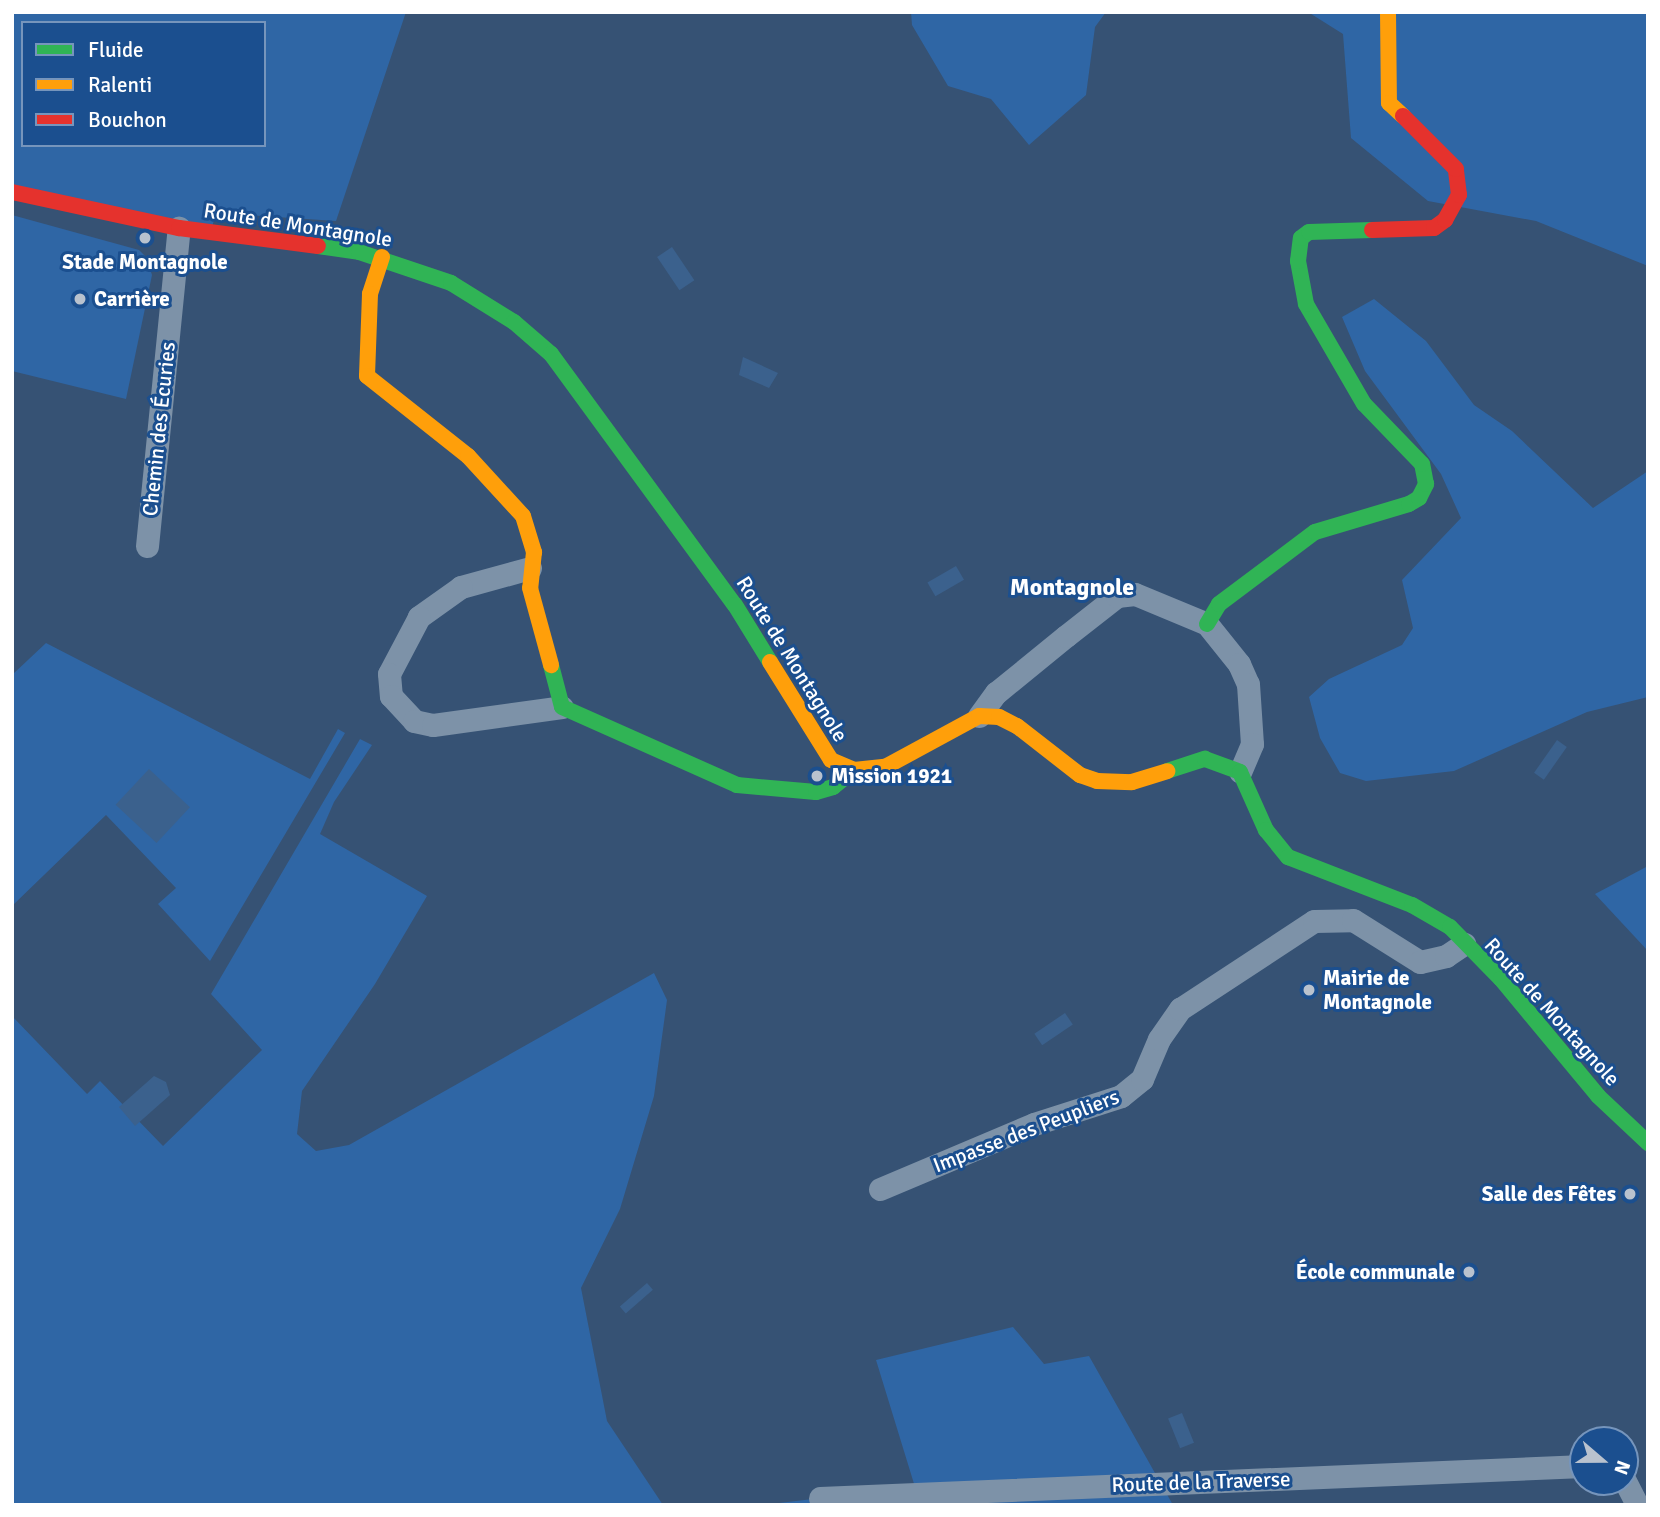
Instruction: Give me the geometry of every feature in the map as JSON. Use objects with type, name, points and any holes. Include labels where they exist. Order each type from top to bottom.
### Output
[{"type":"street","points":[[1207,624],[1219,604],[1315,532],[1409,504],[1419,498],[1426,484],[1422,464],[1364,404],[1322,338],[1306,304],[1298,261],[1301,238],[1309,232],[1434,229],[1445,220],[1459,195],[1456,169],[1389,103],[1388,12]]},
{"type":"street","name":"Route de Montagnole","points":[[12,192],[178,228],[382,257],[451,283],[514,322],[551,354],[618,438],[735,605],[825,752],[841,766],[854,770],[875,769],[905,759],[979,716]]},
{"type":"street","name":"Chemin des Écuries","points":[[147,546],[178,228]]},
{"type":"street","points":[[382,257],[370,294],[367,376],[468,456],[523,516],[534,552],[530,568],[530,588],[562,707]]},
{"type":"street","points":[[530,568],[461,587],[419,617],[389,674],[391,696],[414,721],[433,725],[562,707],[737,785],[816,792],[839,783],[854,770]]},
{"type":"street","points":[[1117,596],[1146,598],[1207,624],[1239,664],[1248,684],[1252,744],[1240,772],[1205,759],[1132,782],[1097,782],[1080,775],[1017,726],[999,717],[979,716],[996,694],[1117,596]]},
{"type":"street","name":"Route de Montagnole","points":[[1240,772],[1266,830],[1288,857],[1412,905],[1450,928],[1501,979],[1598,1096],[1648,1143]]},
{"type":"street","name":"Impasse des Peupliers","points":[[880,1189],[1034,1124],[1121,1096],[1142,1079],[1158,1040],[1181,1009],[1314,921],[1353,920],[1420,962],[1446,956],[1464,944]]},
{"type":"street","name":"Route de la Traverse","points":[[820,1498],[1569,1467]]},
{"type":"shaded area","points":[[12,12],[406,12],[336,221],[216,213],[212,227],[12,186]]},
{"type":"shaded area","points":[[911,12],[1106,12],[1095,27],[1086,95],[1029,145],[991,99],[948,86],[912,25]]},
{"type":"shaded area","points":[[1308,12],[1648,12],[1648,266],[1536,221],[1428,201],[1351,138],[1343,34]]},
{"type":"shaded area","name":"Carrière","points":[[12,215],[139,250],[146,257],[152,275],[126,399],[12,371]]},
{"type":"shaded area","points":[[672,247],[694,280],[679,290],[657,257]]},
{"type":"shaded area","points":[[1374,299],[1426,341],[1474,405],[1512,431],[1593,508],[1648,471],[1648,697],[1587,712],[1454,771],[1366,781],[1340,773],[1320,738],[1309,697],[1329,679],[1402,645],[1413,628],[1402,580],[1461,518],[1441,474],[1365,371],[1342,317]]},
{"type":"shaded area","points":[[743,357],[778,373],[769,388],[739,375]]},
{"type":"shaded area","points":[[956,566],[964,580],[935,596],[927,582]]},
{"type":"shaded area","points":[[46,643],[310,779],[338,729],[345,733],[210,961],[158,904],[176,888],[106,815],[12,906],[12,675]]},
{"type":"shaded area","points":[[360,739],[372,745],[334,802],[320,834],[427,896],[375,984],[302,1091],[297,1134],[316,1151],[349,1145],[654,973],[667,1000],[654,1096],[620,1209],[581,1288],[607,1421],[663,1505],[12,1505],[12,1016],[87,1094],[100,1081],[163,1146],[262,1050],[211,994]]},
{"type":"shaded area","points":[[1557,740],[1567,747],[1544,780],[1534,773]]},
{"type":"shaded area","points":[[149,769],[190,807],[157,843],[116,805]]},
{"type":"shaded area","points":[[1648,866],[1648,951],[1595,894]]},
{"type":"shaded area","points":[[1065,1013],[1073,1025],[1042,1045],[1034,1034]]},
{"type":"shaded area","points":[[154,1076],[166,1082],[170,1095],[135,1126],[119,1107]]},
{"type":"shaded area","points":[[647,1283],[653,1290],[626,1313],[620,1307]]},
{"type":"shaded area","points":[[1013,1327],[1044,1364],[1089,1356],[1173,1505],[762,1505],[915,1487],[876,1360]]},
{"type":"shaded area","points":[[1182,1413],[1194,1443],[1180,1448],[1168,1419]]},
{"type":"traffic: fast","points":[[1207,624],[1219,604],[1315,532],[1409,504],[1419,498],[1426,484],[1422,464],[1364,404],[1306,304],[1298,261],[1301,238],[1309,232],[1372,230]]},
{"type":"traffic: fast","points":[[318,246],[359,252],[451,283],[514,322],[551,354],[735,605],[770,662]]},
{"type":"traffic: fast","points":[[551,665],[562,707],[737,785],[816,792],[833,787],[854,770]]},
{"type":"traffic: fast","points":[[1167,771],[1205,759],[1240,772],[1266,830],[1288,857],[1412,905],[1450,927],[1501,979],[1598,1096],[1648,1143]]},
{"type":"traffic: slow","points":[[1388,12],[1389,103],[1403,116]]},
{"type":"traffic: slow","points":[[382,257],[370,294],[367,376],[468,456],[523,516],[534,552],[530,588],[551,665]]},
{"type":"traffic: slow","points":[[770,662],[831,760],[854,770],[885,767],[979,716],[999,717],[1017,726],[1080,775],[1097,781],[1132,782],[1167,771]]},
{"type":"traffic: jam","points":[[1372,230],[1434,228],[1445,220],[1459,195],[1456,169],[1403,116]]},
{"type":"traffic: jam","points":[[12,192],[179,228],[318,246]]},
{"type":"place","name":"Stade Montagnole","points":[[145,238]]},
{"type":"place","name":"Carrière","points":[[80,299]]},
{"type":"place","name":"Mission 1921","points":[[817,776]]},
{"type":"place","name":"Mairie de Montagnole","points":[[1309,990]]},
{"type":"place","name":"Salle des Fêtes","points":[[1630,1194]]},
{"type":"place","name":"École communale","points":[[1469,1272]]},
{"type":"district","name":"Montagnole","points":[[1072,588]]}]
